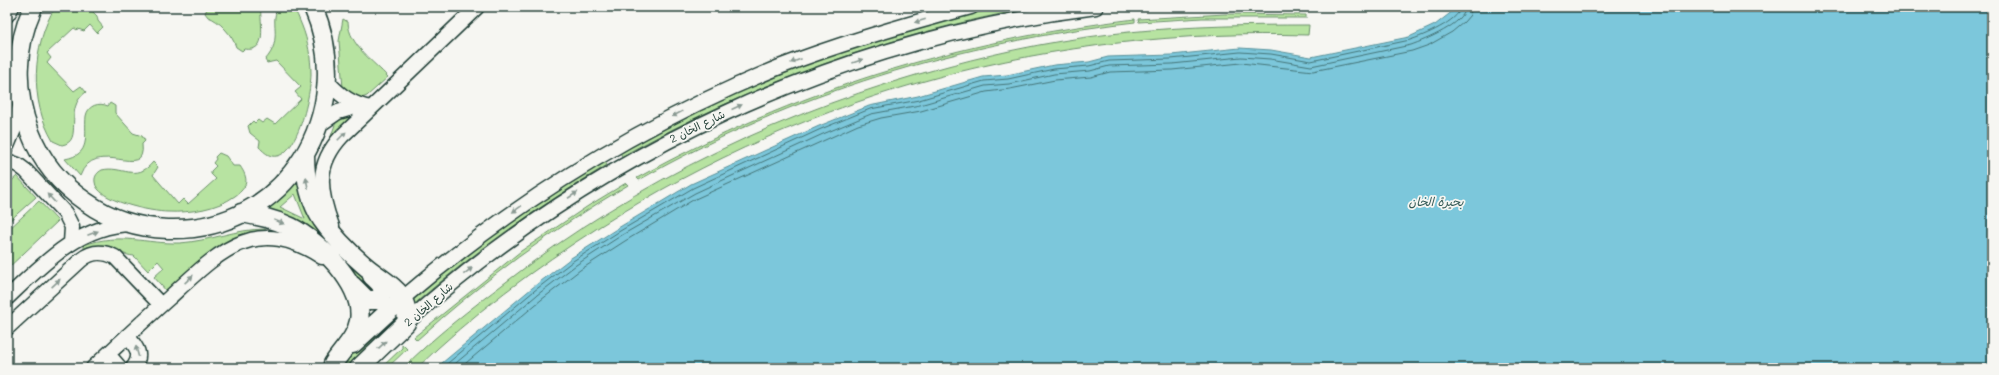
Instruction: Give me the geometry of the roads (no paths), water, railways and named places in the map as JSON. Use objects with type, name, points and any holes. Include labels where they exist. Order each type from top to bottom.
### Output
[{"type":"main road","points":[[33,7],[23,34],[19,58],[18,80],[21,101],[32,137],[44,159],[59,179],[90,205],[114,218],[160,229],[188,229],[214,224],[241,213],[273,193],[290,175],[305,155],[319,125],[328,82],[326,52],[319,22],[313,7]]},
{"type":"main road","points":[[305,155],[306,178],[311,200],[322,220],[370,274],[382,285],[383,291],[381,296],[373,301],[367,300],[349,284]]},
{"type":"main road","points":[[241,213],[272,219],[300,231],[316,244],[337,267],[349,284],[357,299],[359,320],[352,339],[331,366]]},
{"type":"main road","points":[[364,266],[392,286],[402,298],[407,313],[406,323]]},
{"type":"main road","name":"شارع الخان 2","points":[[331,366],[402,298]]},
{"type":"main road","name":"شارع الخان 2","points":[[359,368],[406,323]]},
{"type":"street","points":[[7,15],[12,7]]},
{"type":"street","points":[[337,237],[322,193],[323,169],[328,155],[337,141],[365,107],[477,7]]},
{"type":"street","name":"شارع الخان 2","points":[[402,298],[477,238],[520,207],[575,171],[648,129],[709,98],[790,64],[888,30],[971,7]]},
{"type":"street","name":"شارع الخان 2","points":[[406,323],[483,258],[543,216],[629,162],[718,116],[819,74],[924,41],[1008,21],[1096,7]]},
{"type":"street","points":[[7,73],[19,58]]},
{"type":"street","points":[[328,82],[342,96],[365,107]]},
{"type":"street","points":[[7,146],[17,122],[21,101]]},
{"type":"street","points":[[319,125],[338,112],[365,107]]},
{"type":"street","points":[[7,161],[18,165],[26,171],[65,213],[72,227],[71,243]]},
{"type":"street","points":[[7,298],[41,267],[71,243],[102,229],[134,224]]},
{"type":"street","points":[[93,368],[216,255],[231,246],[248,241],[274,239],[292,242],[308,248],[337,267]]},
{"type":"street","points":[[7,328],[81,260],[95,253],[106,253],[115,257],[161,305]]},
{"type":"street","points":[[24,312],[30,300],[41,267]]},
{"type":"street","points":[[128,336],[147,310],[148,301],[144,288]]},
{"type":"street","points":[[128,336],[137,348],[139,354],[137,363],[133,368]]},
{"type":"street","points":[[108,354],[120,368]]},
{"type":"water","name":"بحيرة الخان","points":[[1458,7],[1992,7],[1992,368],[436,368],[532,288],[571,258],[618,228],[691,184],[819,126],[869,106],[918,96],[983,77],[1007,75],[1054,65],[1089,62],[1108,57],[1171,55],[1240,48],[1271,50],[1311,57],[1409,37],[1435,25]]}]
